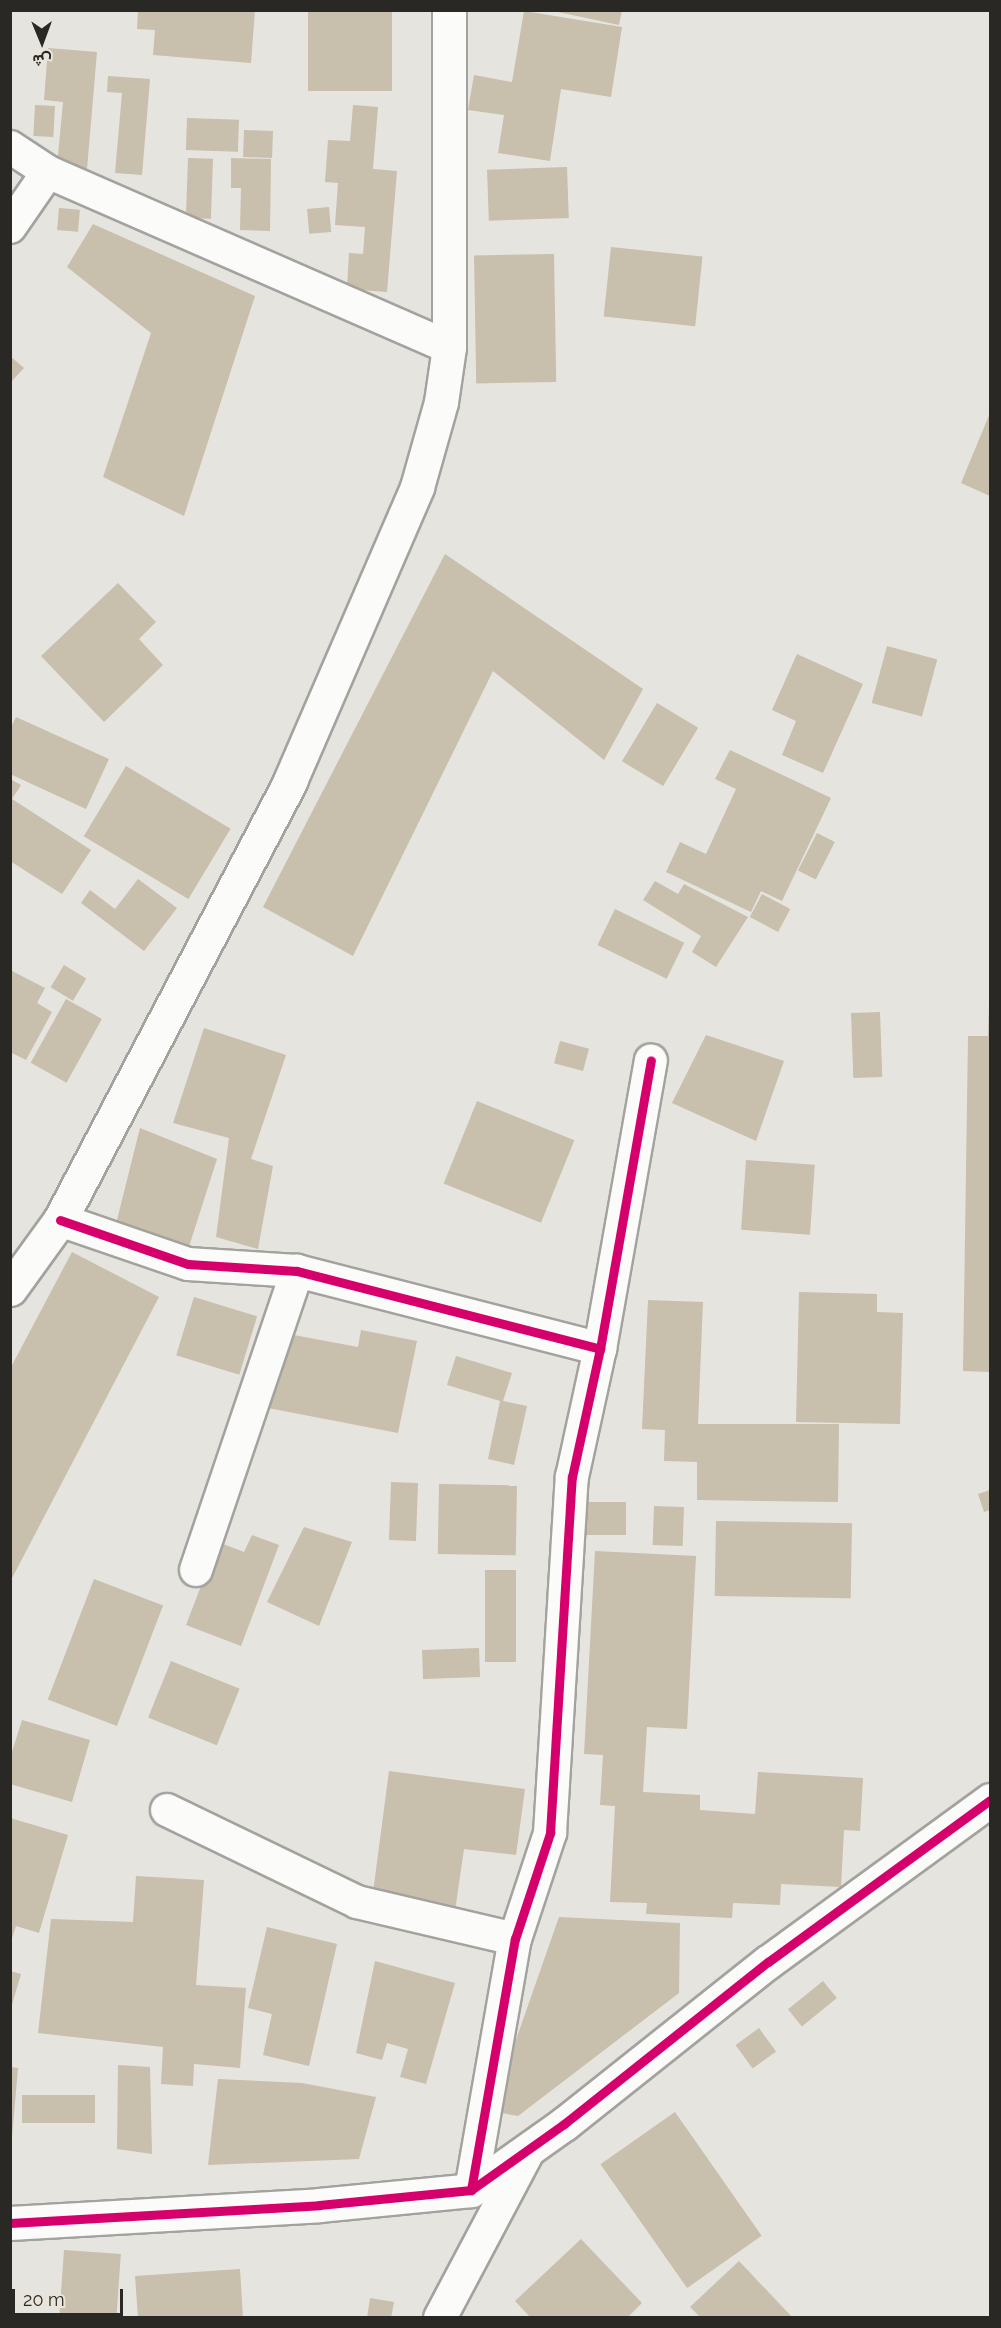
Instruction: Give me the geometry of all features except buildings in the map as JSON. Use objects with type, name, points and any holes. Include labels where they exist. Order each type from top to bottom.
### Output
[{"type":"main road","points":[[10,1289],[60,1220],[290,781],[417,487],[438,413],[450,347],[449,10]]},
{"type":"main road","points":[[10,2223],[58,2224],[173,2211],[319,2205],[471,2190],[529,2150],[768,1962],[990,1800]]},
{"type":"street","points":[[10,147],[48,172],[450,347]]},
{"type":"street","points":[[10,227],[48,172]]},
{"type":"street","points":[[471,2190],[515,1939],[550,1833],[572,1477],[600,1349],[651,1060]]},
{"type":"street","points":[[60,1220],[188,1264],[297,1271],[600,1349]]},
{"type":"street","points":[[196,1570],[297,1271]]},
{"type":"street","points":[[167,1810],[357,1902],[515,1939]]},
{"type":"street","points":[[440,2318],[529,2150]]},
{"type":"cycle path","points":[[471,2190],[515,1939],[550,1833],[572,1477],[600,1349],[651,1060]]},
{"type":"cycle path","points":[[60,1220],[188,1264],[297,1271],[600,1349]]},
{"type":"cycle path","points":[[10,2223],[319,2205],[471,2190],[564,2124],[768,1962],[990,1800]]}]
